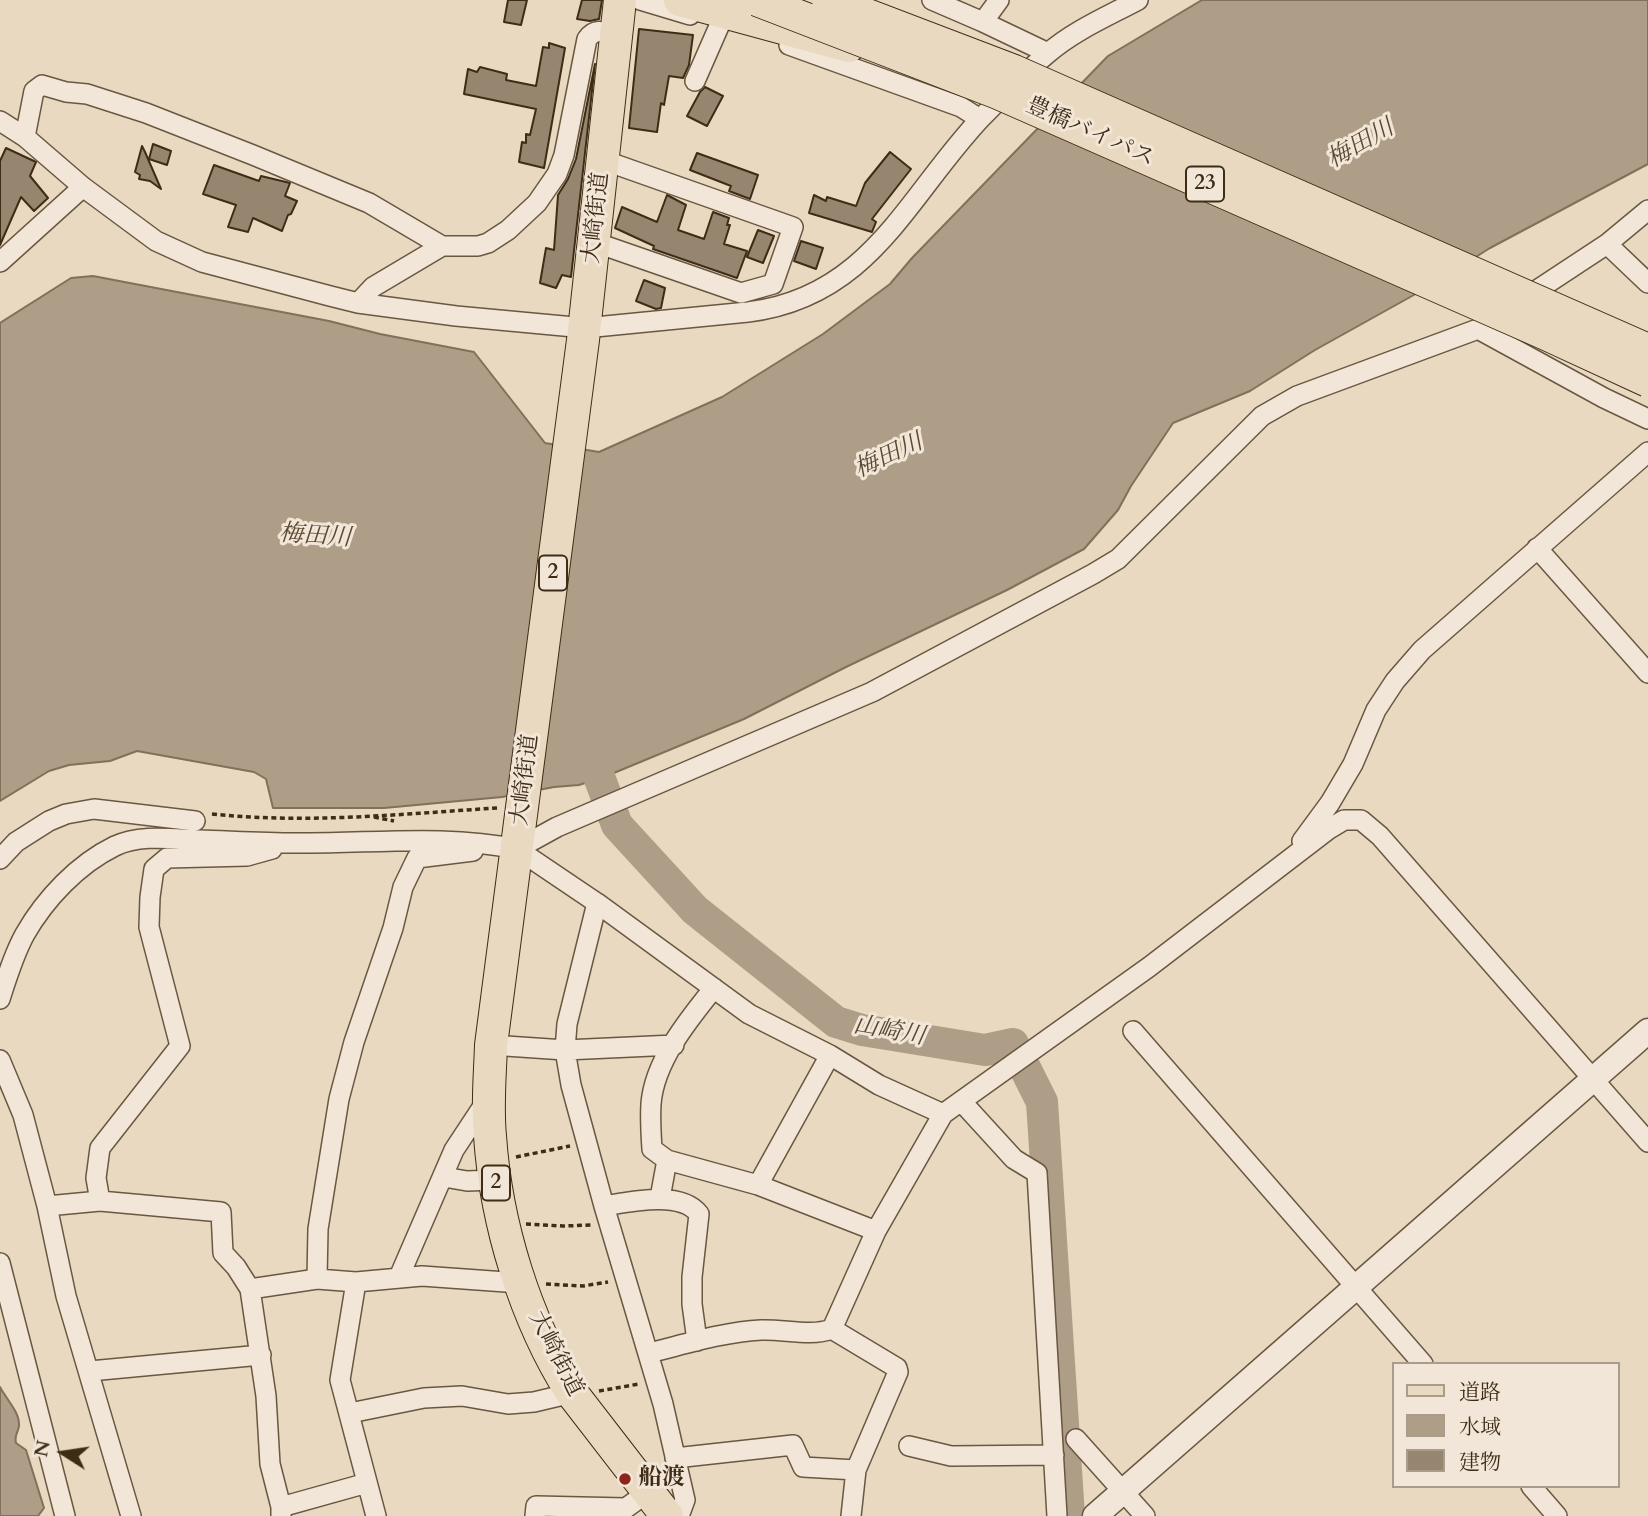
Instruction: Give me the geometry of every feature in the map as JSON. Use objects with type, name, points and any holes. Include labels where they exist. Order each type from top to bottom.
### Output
[{"type":"main road","name":"大崎街道","points":[[620,0],[584,334],[514,807],[488,1099],[494,1170],[503,1223],[520,1283],[559,1372],[572,1393],[658,1504]]},
{"type":"main road","name":"23","points":[[680,0],[818,40],[915,61]]},
{"type":"main road","name":"豊橋バイパス","points":[[757,0],[998,93],[1648,381]]},
{"type":"main road","name":"豊橋バイパス","points":[[828,0],[1026,77],[1648,350]]},
{"type":"main road","name":"23","points":[[865,0],[905,28]]},
{"type":"street","points":[[640,0],[815,53],[961,107],[981,119]]},
{"type":"street","points":[[932,0],[1048,53]]},
{"type":"street","points":[[983,22],[999,0]]},
{"type":"street","points":[[0,121],[25,137],[83,187],[156,241],[202,262],[358,303],[584,334],[771,309],[827,285],[872,251],[981,119],[1048,53],[1091,25],[1139,0]]},
{"type":"street","points":[[695,81],[720,24]]},
{"type":"street","points":[[25,137],[34,91],[42,85],[66,92],[87,94],[158,117],[369,203],[442,246],[478,246],[508,230],[537,203],[557,174],[564,155],[587,39],[598,31],[616,35]]},
{"type":"street","points":[[594,242],[741,293],[773,284],[793,227],[603,160]]},
{"type":"street","points":[[0,262],[83,187]]},
{"type":"street","points":[[317,1279],[318,1229],[339,1099],[354,1042],[393,928],[403,887],[417,858],[512,848],[872,692],[1093,575],[1118,559],[1262,416],[1297,396],[1478,328],[1607,244],[1648,211]]},
{"type":"street","points":[[1607,244],[1648,283]]},
{"type":"street","points":[[358,303],[373,287],[442,246]]},
{"type":"street","points":[[1478,328],[1604,398],[1648,419]]},
{"type":"street","points":[[1286,862],[1330,803],[1353,764],[1376,710],[1395,681],[1422,650],[1648,452]]},
{"type":"street","points":[[1536,548],[1648,673]]},
{"type":"street","points":[[0,859],[16,842],[49,821],[66,814],[94,809],[195,821]]},
{"type":"street","points":[[832,1329],[876,1231],[943,1114],[1149,967],[1344,820],[1361,820],[1371,827],[1648,1142]]},
{"type":"street","points":[[0,999],[24,935],[44,906],[85,865],[115,846],[155,838],[294,844],[453,840],[512,848],[597,903],[749,1014],[830,1055],[879,1085],[943,1114]]},
{"type":"street","points":[[100,1201],[96,1178],[100,1148],[180,1046],[149,927],[154,870],[167,859],[247,856],[294,844]]},
{"type":"street","points":[[597,903],[567,1024],[565,1050],[607,1215],[657,1381],[685,1500],[679,1516]]},
{"type":"street","points":[[714,988],[695,1012],[660,1070],[651,1102],[652,1149],[667,1160],[758,1185],[876,1231]]},
{"type":"street","points":[[1133,1031],[1421,1362]]},
{"type":"street","points":[[1095,1516],[1648,1031]]},
{"type":"street","points":[[491,1045],[565,1050],[674,1045]]},
{"type":"street","points":[[758,1185],[830,1055]]},
{"type":"street","points":[[0,1060],[23,1115],[47,1206],[66,1296],[131,1516]]},
{"type":"street","points":[[399,1277],[454,1150],[488,1099]]},
{"type":"street","points":[[961,1101],[1014,1159],[1037,1173],[1057,1516]]},
{"type":"street","points":[[660,1198],[667,1160]]},
{"type":"street","points":[[444,1177],[467,1181],[494,1170]]},
{"type":"street","points":[[607,1215],[660,1198],[695,1209],[699,1214],[692,1277],[692,1304],[698,1341]]},
{"type":"street","points":[[47,1206],[100,1201],[221,1212],[223,1252],[236,1266],[250,1289],[266,1396],[270,1464],[281,1511],[368,1483]]},
{"type":"street","points":[[0,1263],[65,1516]]},
{"type":"street","points":[[250,1289],[317,1279],[356,1282],[422,1276],[520,1283]]},
{"type":"street","points":[[356,1282],[340,1380],[376,1516]]},
{"type":"street","points":[[649,1353],[727,1333],[764,1330],[819,1333],[832,1329],[897,1368],[898,1372],[856,1470],[851,1516]]},
{"type":"street","points":[[90,1371],[261,1354]]},
{"type":"street","points":[[350,1413],[424,1398],[462,1396],[508,1404],[534,1402],[572,1393]]},
{"type":"street","points":[[1076,1439],[1145,1516]]},
{"type":"street","points":[[675,1458],[793,1445],[803,1467],[856,1470]]},
{"type":"street","points":[[909,1446],[951,1456],[1054,1455]]},
{"type":"street","points":[[1533,1488],[1557,1516]]},
{"type":"street","points":[[535,1516],[536,1506],[625,1508],[658,1504]]},
{"type":"path","points":[[195,821],[197,812],[257,819],[354,817],[514,807]]},
{"type":"path","points":[[494,1170],[587,1143]]},
{"type":"path","points":[[503,1223],[564,1226],[607,1215]]},
{"type":"path","points":[[520,1283],[583,1286],[626,1278]]},
{"type":"path","points":[[572,1393],[590,1393],[657,1381]]},
{"type":"water","name":"梅田川","points":[[1202,0],[1648,0],[1648,164],[1490,248],[1250,391],[1173,423],[1118,510],[1084,549],[1007,590],[744,719],[609,775],[579,785],[502,797],[384,808],[273,808],[266,779],[254,772],[137,751],[110,761],[69,765],[49,771],[0,801],[0,323],[71,278],[93,276],[474,352],[545,443],[599,452],[722,397],[823,334],[890,284],[1108,56]]},
{"type":"water","points":[[0,1387],[19,1421],[16,1443],[26,1450],[44,1508],[38,1516],[0,1516]]},
{"type":"building","points":[[508,0],[527,0],[521,25],[504,22]]},
{"type":"building","points":[[582,0],[602,0],[599,19],[577,19]]},
{"type":"building","points":[[639,29],[693,35],[689,65],[683,78],[669,76],[664,105],[661,103],[657,132],[629,128]]},
{"type":"building","points":[[549,43],[565,48],[544,168],[519,162],[522,142],[526,143],[526,134],[530,135],[536,109],[464,94],[468,69],[477,72],[480,67],[507,74],[506,80],[536,86],[543,47],[549,48]]},
{"type":"building","points":[[595,64],[571,277],[562,275],[556,288],[540,283],[546,248],[554,250],[558,195],[576,159]]},
{"type":"building","points":[[705,87],[723,96],[707,126],[687,116]]},
{"type":"building","points":[[153,144],[171,151],[167,165],[149,159]]},
{"type":"building","points":[[142,146],[161,189],[150,181],[139,179],[140,175],[135,172]]},
{"type":"building","points":[[6,148],[36,162],[30,176],[48,198],[34,211],[21,197],[0,245],[0,161]]},
{"type":"building","points":[[890,152],[911,169],[872,219],[876,222],[872,232],[809,213],[814,195],[826,201],[827,197],[856,206],[865,183]]},
{"type":"building","points":[[697,153],[758,175],[750,199],[729,191],[731,186],[690,170]]},
{"type":"building","points":[[214,165],[259,181],[261,176],[290,183],[285,196],[297,201],[282,231],[253,218],[248,232],[228,227],[236,205],[203,194]]},
{"type":"building","points":[[667,195],[686,205],[678,230],[704,239],[713,212],[729,218],[727,225],[730,225],[724,244],[747,251],[737,278],[653,249],[654,246],[615,228],[622,207],[657,222]]},
{"type":"building","points":[[758,230],[774,236],[763,263],[747,257]]},
{"type":"building","points":[[801,241],[823,248],[816,269],[794,261]]},
{"type":"building","points":[[644,280],[665,288],[661,308],[656,309],[636,301]]},
{"type":"waterway","name":"山崎川","points":[[585,739],[617,825],[695,910],[836,1022],[862,1030],[985,1050],[1013,1044],[1042,1102],[1069,1516]]},
{"type":"place","name":"船渡","points":[[625,1479]]}]
